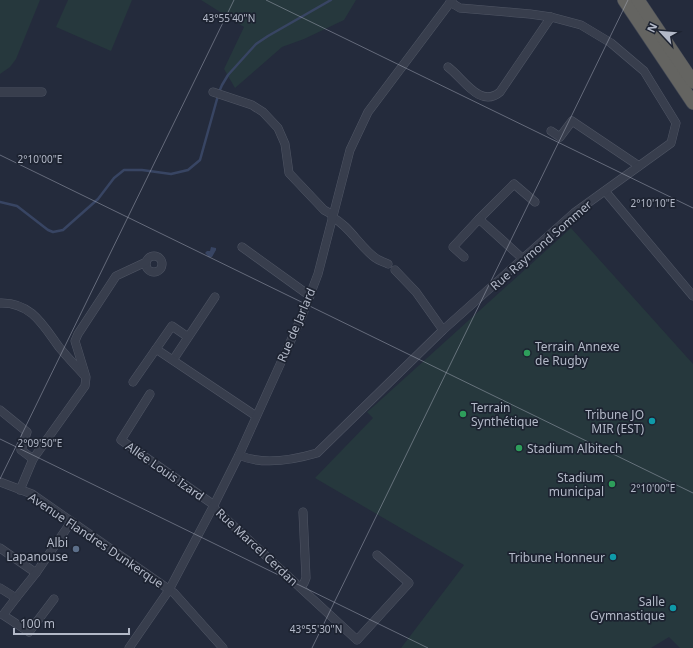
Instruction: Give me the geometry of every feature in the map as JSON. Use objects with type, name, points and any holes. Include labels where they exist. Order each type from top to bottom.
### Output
[{"type":"highway","points":[[624,0],[693,103]]},
{"type":"highway","points":[[638,0],[693,82]]},
{"type":"street","name":"Rue Raymond Sommer","points":[[239,455],[256,461],[294,460],[317,453],[443,330],[574,213],[671,143],[676,123],[644,71],[610,43],[581,25],[551,17],[460,8],[451,1]]},
{"type":"street","name":"Rue de Jarlard","points":[[129,648],[169,590],[214,506],[239,455],[310,296],[318,274],[350,150],[368,112],[451,1]]},
{"type":"street","points":[[448,67],[455,72],[465,84],[483,98],[495,97],[500,92],[551,17]]},
{"type":"street","points":[[0,92],[42,92]]},
{"type":"street","points":[[213,92],[252,104],[263,112],[278,128],[285,144],[289,174],[324,210],[349,231],[376,258],[388,264]]},
{"type":"street","points":[[551,131],[560,137],[572,121],[639,166]]},
{"type":"street","points":[[464,257],[453,247],[514,184],[535,202]]},
{"type":"street","points":[[605,191],[693,296]]},
{"type":"street","points":[[479,219],[522,259]]},
{"type":"street","points":[[242,247],[310,296]]},
{"type":"street","points":[[20,490],[33,459],[85,386],[86,377],[75,341],[76,337],[116,276],[146,262]]},
{"type":"street","points":[[395,270],[416,292],[443,330]]},
{"type":"street","points":[[172,360],[215,297]]},
{"type":"street","points":[[0,303],[10,302],[26,308],[43,324],[60,348],[86,377]]},
{"type":"street","points":[[132,382],[172,326],[188,337]]},
{"type":"street","points":[[156,349],[256,416]]},
{"type":"street","name":"Allée Louis Izard","points":[[150,394],[121,440],[214,506]]},
{"type":"street","points":[[0,410],[27,432],[21,450],[33,459]]},
{"type":"street","name":"Avenue Flandres Dunkerque","points":[[0,482],[32,494],[174,593],[223,648]]},
{"type":"street","name":"Rue Marcel Cerdan","points":[[214,506],[357,640],[409,583],[377,555]]},
{"type":"street","name":"Rue Marcel Cerdan","points":[[300,587],[306,578],[303,512]]},
{"type":"street","points":[[54,599],[29,632],[3,615],[36,573],[71,522]]},
{"type":"street","points":[[0,548],[36,573]]},
{"type":"street","points":[[0,588],[16,598]]},
{"type":"shaded area","points":[[0,0],[40,0],[16,59],[10,67],[0,74]]},
{"type":"shaded area","points":[[68,0],[132,0],[111,51],[56,27]]},
{"type":"shaded area","points":[[201,0],[356,0],[344,20],[304,39],[282,47],[235,88],[224,69],[244,27]]},
{"type":"shaded area","name":"Stadium Albitech","points":[[571,228],[693,364],[693,648],[680,648],[669,637],[651,648],[401,648],[464,565],[315,478],[373,418],[367,412]]},
{"type":"water","points":[[211,247],[216,248],[216,250],[212,257],[209,257],[205,253],[210,251]]},
{"type":"waterway","points":[[0,202],[17,206],[48,230],[53,232],[63,230],[98,199],[114,178],[124,170],[142,170],[171,174],[188,170],[200,160],[219,92],[228,75],[256,44],[331,0]]},
{"type":"place","name":"Terrain Annexe de Rugby","points":[[527,353]]},
{"type":"place","name":"Terrain Synthétique","points":[[463,414]]},
{"type":"place","name":"Tribune JO MIR (EST)","points":[[652,421]]},
{"type":"place","name":"Stadium Albitech","points":[[519,448]]},
{"type":"place","name":"Stadium municipal","points":[[612,484]]},
{"type":"place","name":"Albi Lapanouse","points":[[76,549]]},
{"type":"place","name":"Tribune Honneur","points":[[613,557]]},
{"type":"place","name":"Salle Gymnastique","points":[[673,608]]}]
